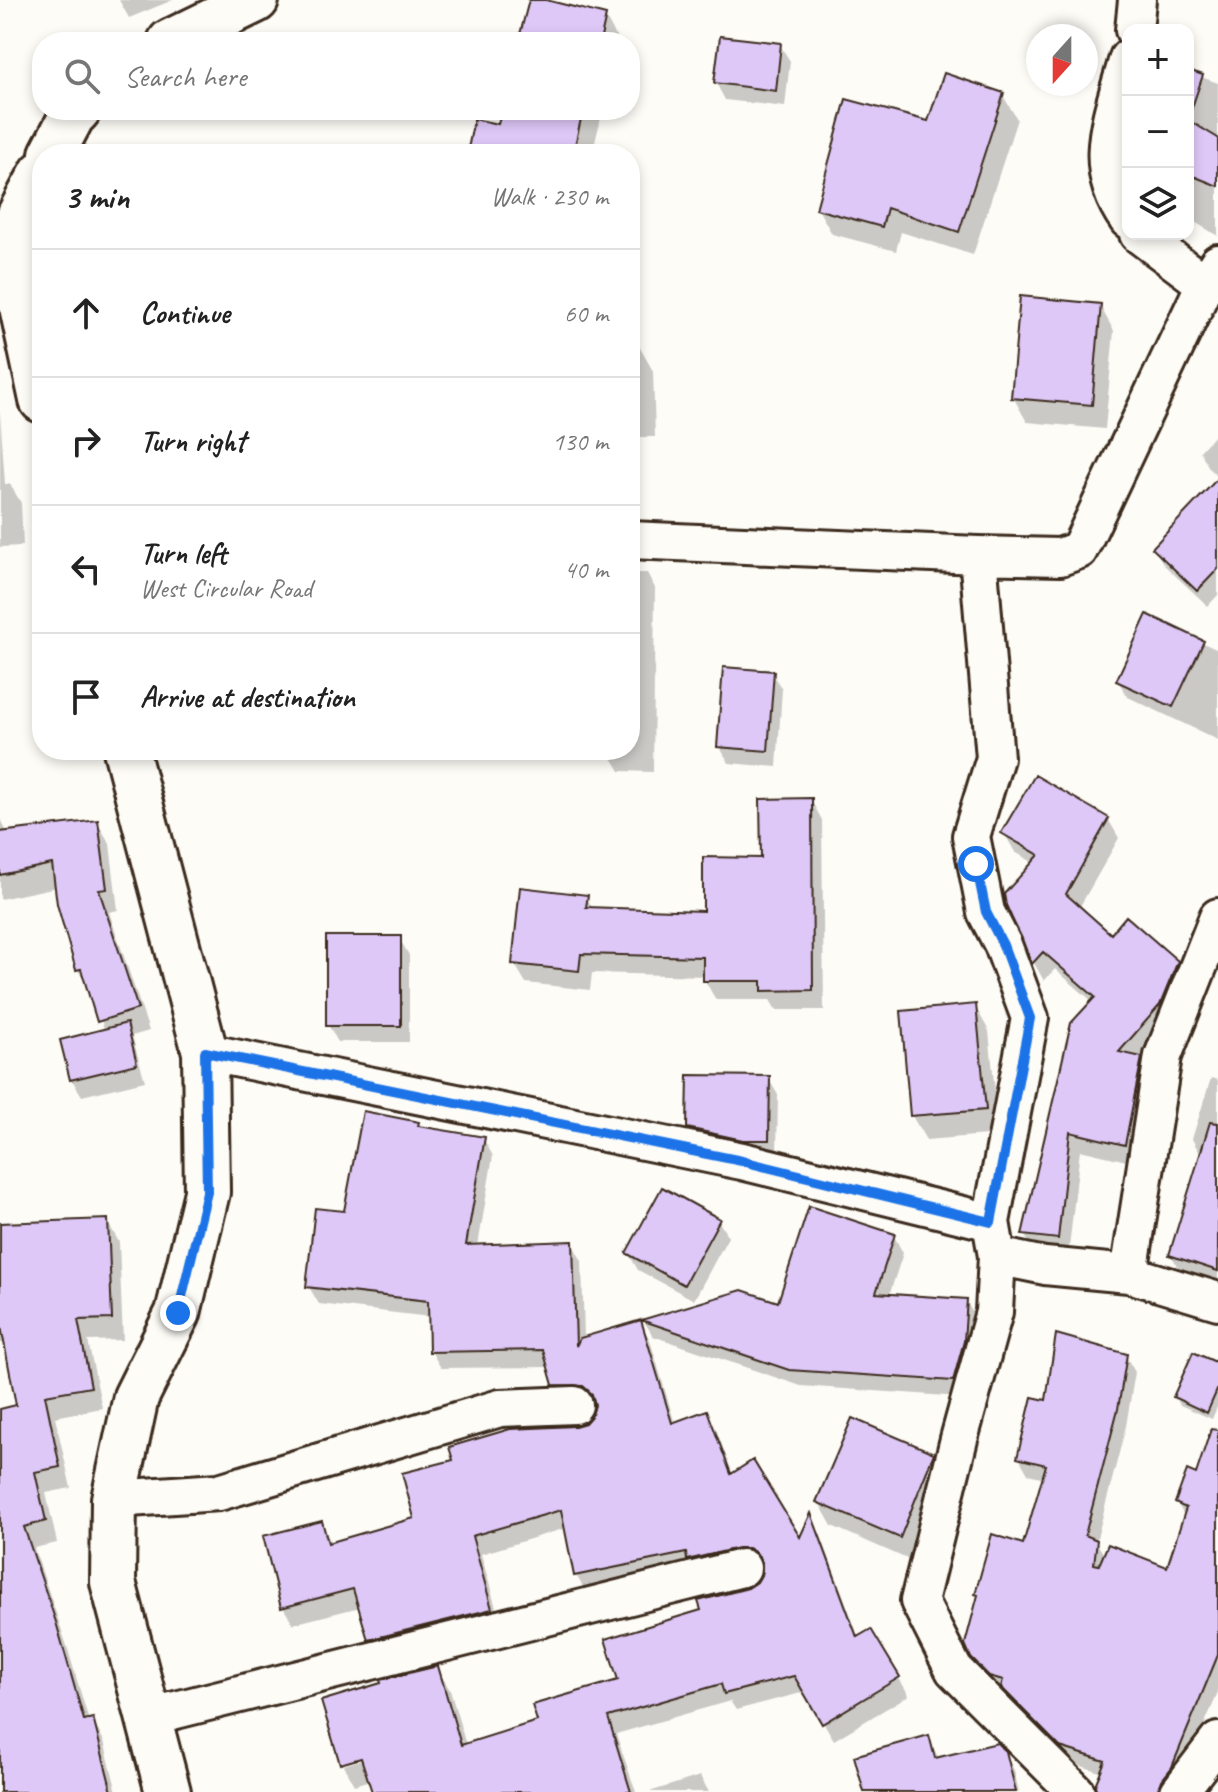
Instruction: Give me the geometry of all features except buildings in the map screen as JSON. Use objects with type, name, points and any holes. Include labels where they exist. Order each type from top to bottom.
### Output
[{"type":"street","points":[[190,32],[256,0]]},
{"type":"street","points":[[1135,24],[1137,0]]},
{"type":"street","points":[[1122,80],[1108,131],[1107,175],[1115,202],[1122,212]]},
{"type":"street","points":[[57,144],[70,120]]},
{"type":"street","points":[[32,192],[17,220],[17,247],[18,288],[32,353]]},
{"type":"street","points":[[640,540],[1060,557],[1079,550],[1211,274],[1149,240]]},
{"type":"street","points":[[978,555],[995,758],[971,836],[986,912],[1003,945],[1030,1018],[994,1239],[994,1312],[919,1601],[954,1670],[1076,1792]]},
{"type":"street","points":[[129,760],[205,1052],[207,1192],[178,1313],[136,1397],[114,1499],[113,1582],[168,1792]]},
{"type":"street","points":[[1129,1274],[1163,1056],[1218,917]]},
{"type":"street","points":[[205,1052],[742,1161],[994,1239],[1045,1266],[1129,1274],[1218,1301]]},
{"type":"street","points":[[114,1499],[219,1492],[500,1408],[574,1405]]},
{"type":"street","points":[[148,1717],[742,1568]]},
{"type":"street","points":[[1179,1792],[1218,1741]]},
{"type":"route","points":[[178,1313],[207,1192],[205,1052],[742,1161],[991,1222],[1030,1018],[1003,945],[986,912],[976,864]]}]
